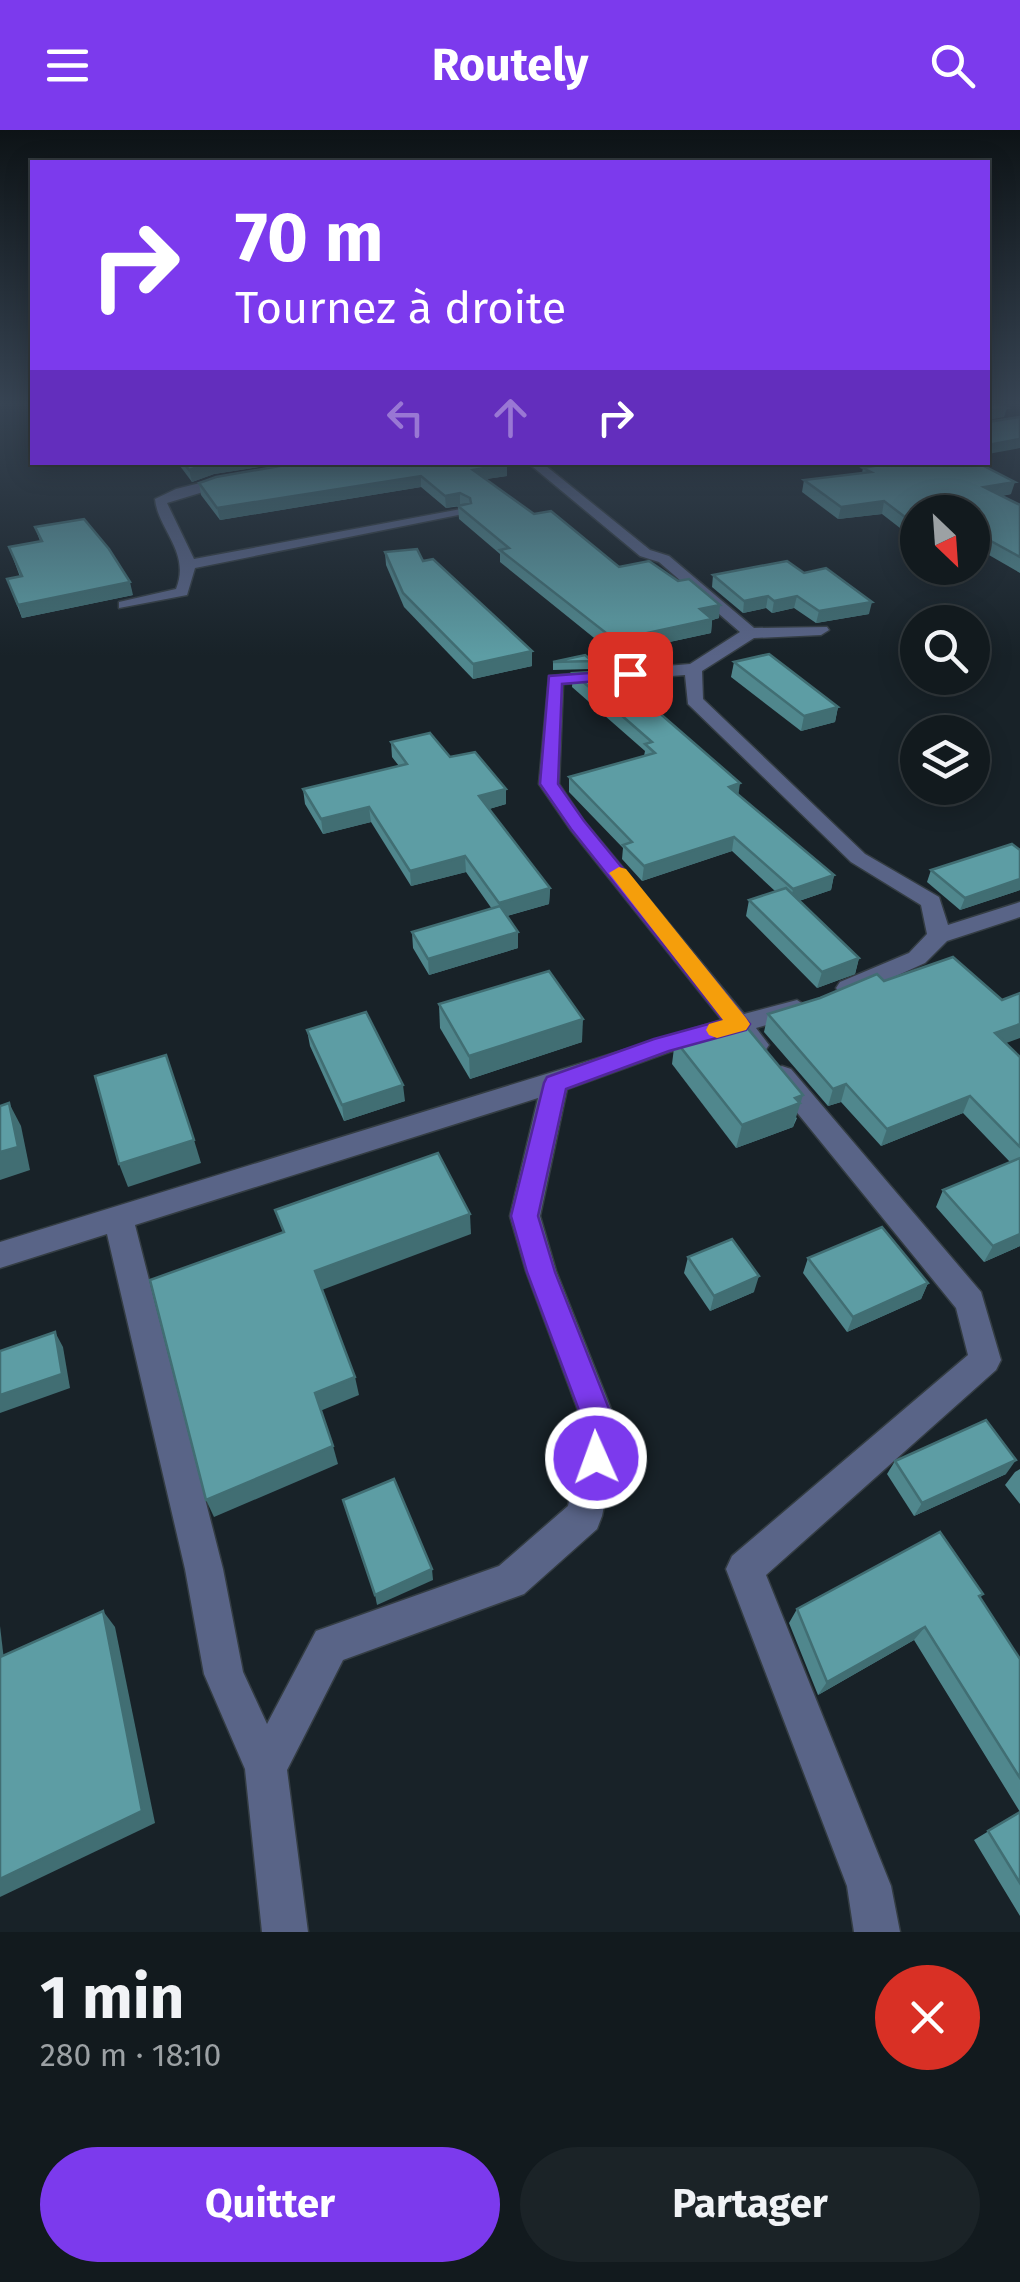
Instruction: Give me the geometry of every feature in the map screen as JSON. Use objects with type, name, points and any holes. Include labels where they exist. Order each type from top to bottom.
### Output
[{"type":"street","points":[[124,605],[182,592],[191,576],[191,564],[160,502],[198,488]]},
{"type":"street","points":[[565,488],[645,553],[664,560],[750,633]]},
{"type":"street","points":[[191,564],[461,513]]},
{"type":"street","points":[[821,630],[750,633],[694,669],[555,680],[549,784],[577,825],[738,1024],[970,1302],[985,1360],[744,1569],[869,1886],[877,1932]]},
{"type":"street","points":[[694,669],[694,700],[858,858],[931,902],[940,936]]},
{"type":"street","points":[[0,1255],[556,1083],[662,1045],[806,1006],[917,958],[940,936],[1020,909]]},
{"type":"street","points":[[266,1768],[330,1645],[511,1582],[584,1516],[602,1429],[541,1272],[525,1216],[556,1083]]},
{"type":"street","points":[[118,1216],[149,1356],[204,1569],[224,1674],[266,1768],[285,1932]]},
{"type":"building","points":[[203,488],[344,488],[217,508]]},
{"type":"building","points":[[436,488],[498,488],[534,514],[551,511],[619,567],[649,561],[678,581],[689,579],[720,605],[700,609],[712,619],[615,640],[500,550],[509,548],[458,506],[471,503],[470,498],[460,493],[445,496]]},
{"type":"building","points":[[815,488],[986,488],[1020,505],[1020,557],[990,541],[990,495],[900,495],[900,513],[884,501],[841,507]]},
{"type":"building","points":[[84,519],[130,582],[18,605],[7,579],[22,576],[9,547],[42,541],[35,527]]},
{"type":"building","points":[[417,549],[423,561],[433,559],[532,651],[473,664],[403,593],[385,552]]},
{"type":"building","points":[[787,561],[804,573],[826,568],[872,602],[819,611],[797,596],[744,601],[713,575]]},
{"type":"building","points":[[769,654],[838,707],[804,716],[734,662]]},
{"type":"building","points":[[585,655],[592,661],[553,662]]},
{"type":"building","points":[[611,671],[740,783],[729,787],[834,875],[793,889],[734,837],[644,866],[623,845],[632,842],[569,777],[655,753],[645,744],[652,742],[573,673]]},
{"type":"building","points":[[430,733],[450,757],[475,752],[506,789],[479,796],[550,888],[499,903],[465,856],[410,871],[369,807],[321,819],[303,789],[407,764],[391,742]]},
{"type":"building","points":[[1012,844],[1020,850],[1020,879],[965,898],[931,870]]},
{"type":"building","points":[[786,888],[859,958],[822,972],[749,900]]},
{"type":"building","points":[[500,906],[518,932],[428,959],[412,932]]},
{"type":"building","points":[[953,957],[1002,1000],[1020,993],[1020,1024],[995,1033],[1020,1057],[1020,1147],[970,1096],[887,1129],[846,1084],[833,1089],[768,1014],[877,974],[884,981]]},
{"type":"building","points":[[549,971],[583,1019],[469,1056],[439,1004]]},
{"type":"building","points":[[366,1012],[403,1085],[342,1105],[307,1030]]},
{"type":"building","points":[[739,1018],[803,1095],[795,1098],[800,1103],[742,1125],[675,1040]]},
{"type":"building","points":[[166,1055],[194,1140],[119,1164],[95,1076]]},
{"type":"building","points":[[9,1103],[18,1147],[0,1152],[0,1106]]},
{"type":"building","points":[[438,1153],[470,1214],[315,1271],[355,1377],[315,1393],[333,1446],[206,1500],[150,1280],[284,1232],[275,1210]]},
{"type":"building","points":[[1020,1158],[1020,1234],[993,1246],[943,1190]]},
{"type":"building","points":[[882,1227],[928,1283],[853,1317],[808,1258]]},
{"type":"building","points":[[732,1239],[759,1276],[714,1296],[688,1257]]},
{"type":"building","points":[[55,1332],[62,1374],[0,1395],[0,1351]]},
{"type":"building","points":[[986,1420],[1016,1460],[922,1503],[895,1461]]},
{"type":"building","points":[[394,1479],[432,1569],[375,1595],[343,1500]]},
{"type":"building","points":[[940,1532],[983,1594],[979,1596],[1020,1659],[1020,1778],[925,1627],[827,1682],[797,1609]]},
{"type":"building","points":[[103,1611],[142,1811],[0,1879],[0,1657]]},
{"type":"building","points":[[1020,1812],[1020,1883],[988,1831]]},
{"type":"slow traffic","points":[[619,873],[738,1024],[717,1030]]},
{"type":"route","points":[[596,1458],[602,1429],[541,1272],[525,1216],[556,1083],[662,1045],[738,1024],[577,825],[549,784],[555,680],[630,674]]}]
